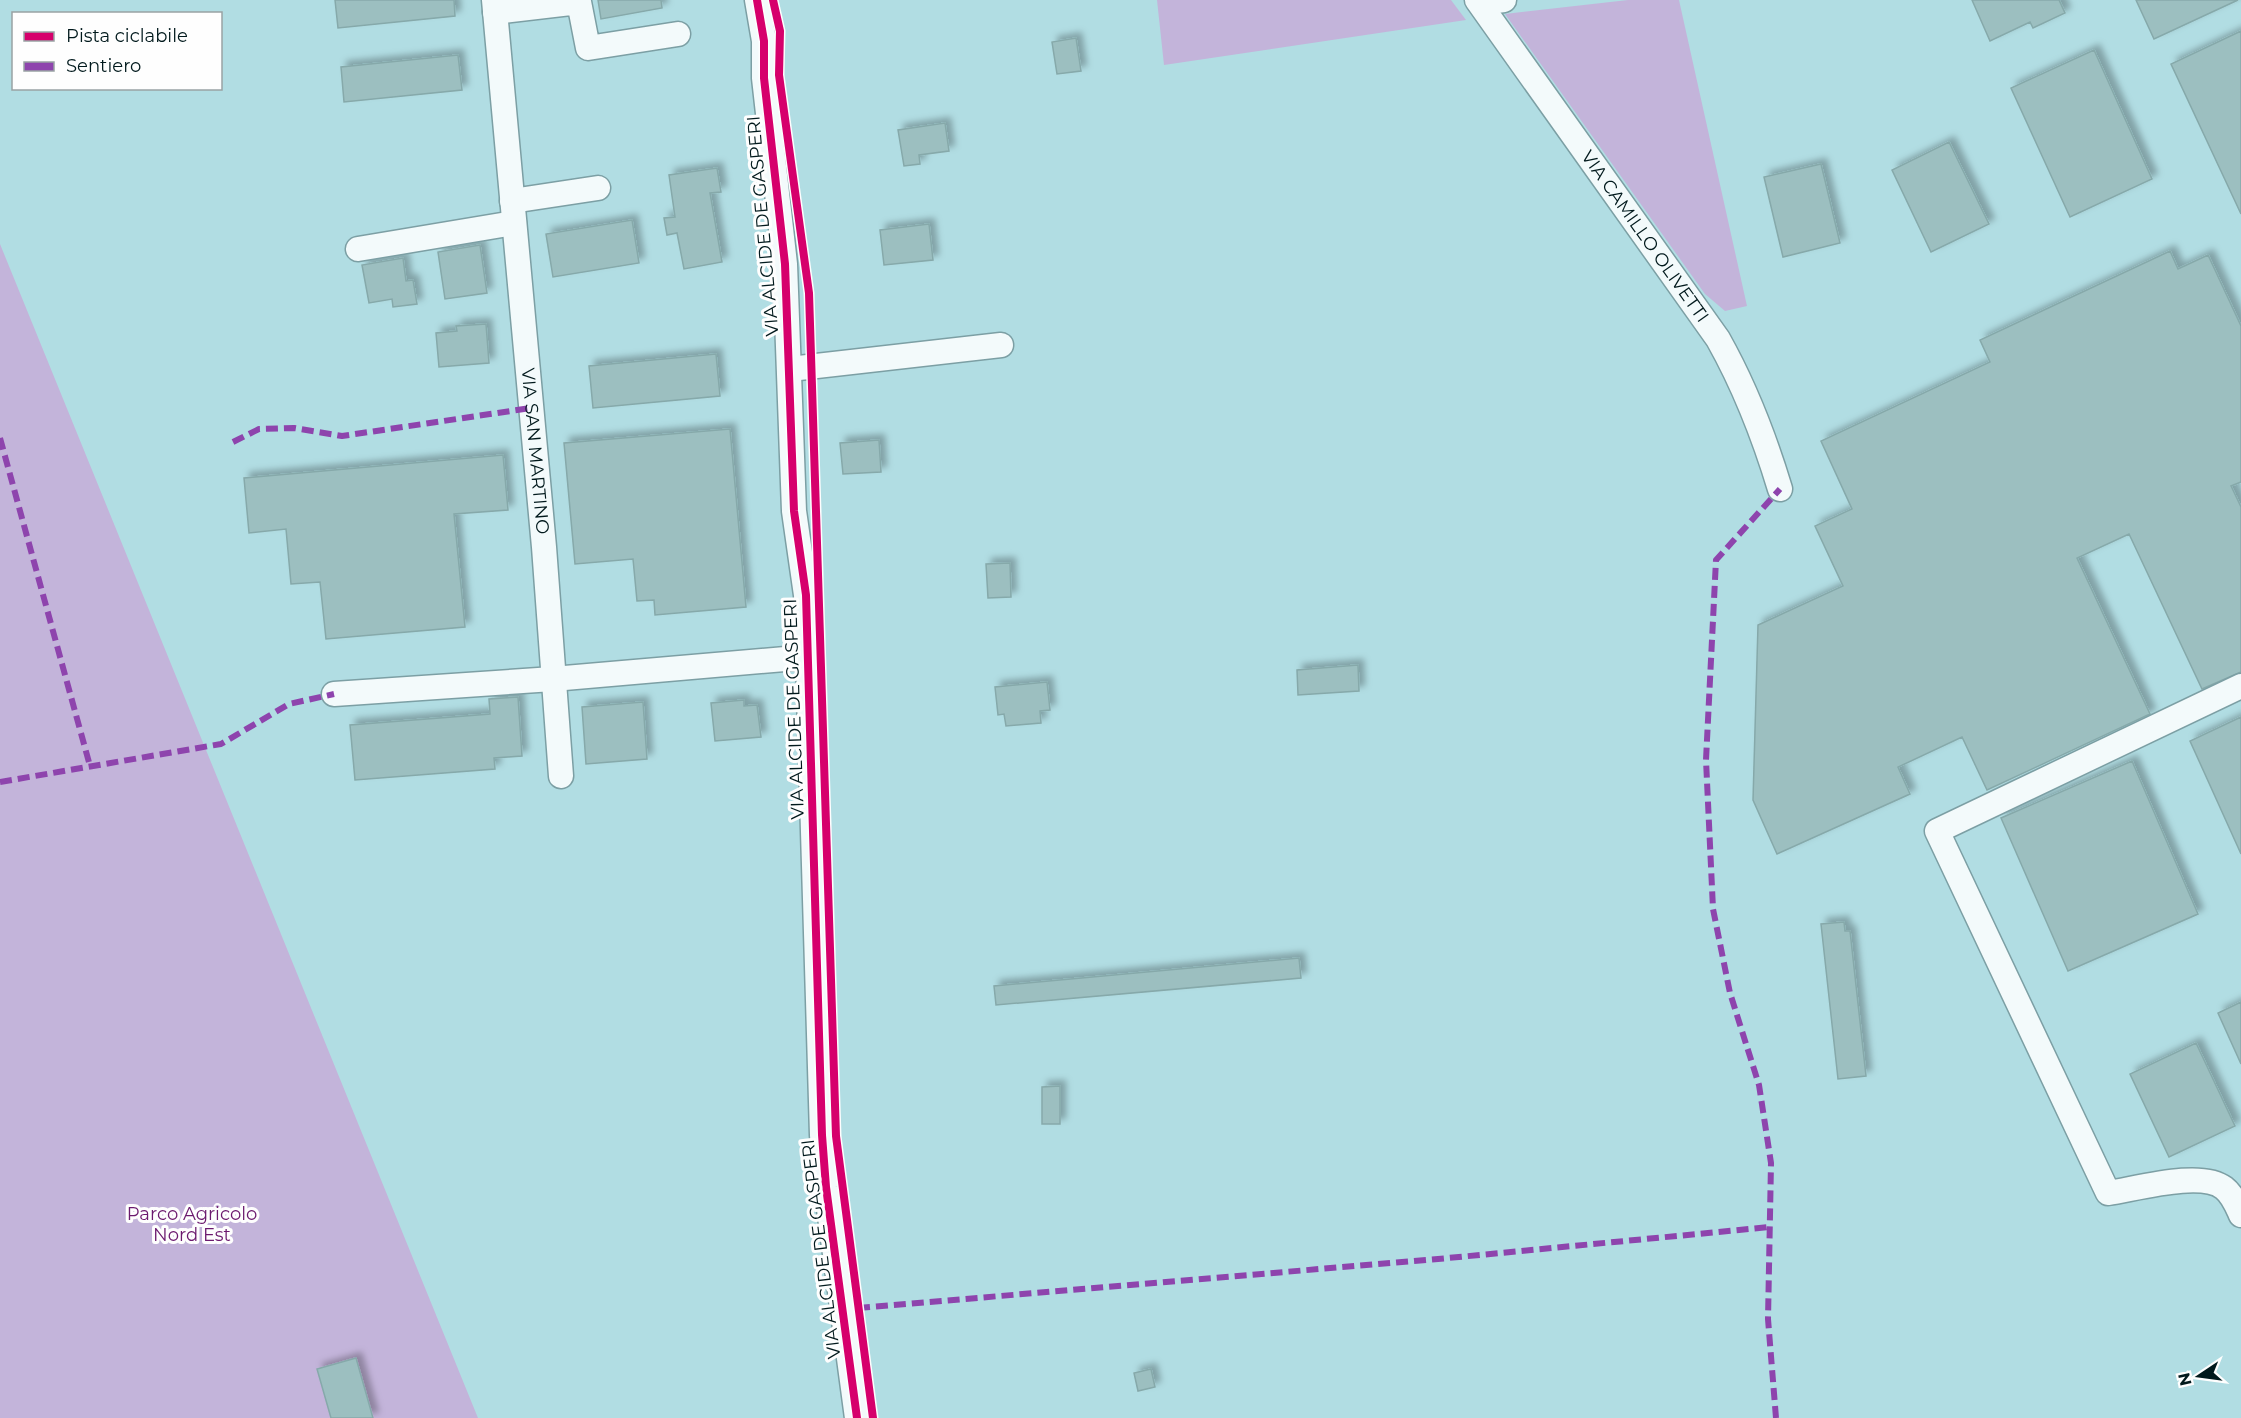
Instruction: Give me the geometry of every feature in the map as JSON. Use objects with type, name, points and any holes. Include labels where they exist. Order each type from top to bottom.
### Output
[{"type":"street","name":"VIA ALCIDE DE GASPERI","points":[[757,0],[764,41],[764,78],[784,264],[790,369],[793,502],[806,594],[822,1135],[826,1187],[857,1418]]},
{"type":"street","points":[[1478,2],[1504,0]]},
{"type":"street","name":"VIA SAN MARTINO","points":[[561,776],[494,6],[579,2],[588,48],[678,34]]},
{"type":"street","name":"VIA CAMILLO OLIVETTI","points":[[1478,2],[1718,339],[1740,378],[1757,417],[1780,489]]},
{"type":"street","points":[[358,249],[513,212],[598,188]]},
{"type":"street","points":[[790,369],[1001,345]]},
{"type":"street","points":[[334,694],[553,679],[808,657]]},
{"type":"street","points":[[2241,686],[1937,831],[2108,1193],[2189,1180],[2206,1181],[2223,1187],[2233,1198],[2241,1215]]},
{"type":"green space","points":[[1157,0],[1451,0],[1466,20],[1164,65]]},
{"type":"green space","points":[[1628,0],[1679,0],[1747,306],[1725,311],[1705,294],[1505,14]]},
{"type":"green space","name":"Parco Agricolo Nord Est","points":[[0,244],[478,1418],[0,1418]]},
{"type":"building","points":[[335,0],[454,0],[455,16],[338,28]]},
{"type":"building","points":[[598,0],[661,0],[662,8],[601,19]]},
{"type":"building","points":[[1972,0],[2059,0],[2065,13],[2033,28],[2030,22],[1990,41]]},
{"type":"building","points":[[2136,0],[2238,0],[2154,39]]},
{"type":"building","points":[[2241,31],[2241,214],[2171,64]]},
{"type":"building","points":[[1076,38],[1081,71],[1057,74],[1052,42]]},
{"type":"building","points":[[2094,50],[2152,179],[2070,217],[2011,88]]},
{"type":"building","points":[[458,55],[462,90],[344,102],[341,67]]},
{"type":"building","points":[[945,123],[949,151],[919,155],[920,164],[904,166],[898,130]]},
{"type":"building","points":[[1949,142],[1989,224],[1931,252],[1892,170]]},
{"type":"building","points":[[1821,164],[1840,243],[1783,257],[1764,177]]},
{"type":"building","points":[[717,168],[721,192],[710,193],[722,262],[684,269],[677,233],[667,235],[664,218],[675,217],[669,175]]},
{"type":"building","points":[[632,220],[639,263],[553,277],[546,234]]},
{"type":"building","points":[[929,224],[933,260],[884,265],[880,230]]},
{"type":"building","points":[[480,245],[487,293],[445,299],[438,252]]},
{"type":"building","points":[[2170,251],[2178,269],[2208,255],[2241,326],[2241,482],[2231,486],[2241,507],[2241,672],[2202,689],[2129,534],[2077,558],[2150,714],[1987,790],[1962,737],[1898,767],[1910,794],[1777,854],[1753,800],[1758,625],[1843,586],[1815,526],[1852,509],[1821,441],[1990,362],[1980,340]]},
{"type":"building","points":[[403,258],[406,281],[413,280],[417,304],[393,307],[392,299],[369,303],[362,265]]},
{"type":"building","points":[[486,324],[489,363],[439,367],[436,333],[457,331],[456,326]]},
{"type":"building","points":[[716,354],[720,396],[593,408],[589,366]]},
{"type":"building","points":[[730,429],[746,607],[655,615],[654,600],[637,601],[633,559],[575,564],[564,443]]},
{"type":"building","points":[[879,440],[881,472],[843,474],[840,443]]},
{"type":"building","points":[[503,455],[508,510],[454,514],[465,627],[326,639],[320,582],[291,584],[286,529],[249,533],[244,478]]},
{"type":"building","points":[[1010,563],[1011,597],[988,598],[986,564]]},
{"type":"building","points":[[1358,665],[1359,691],[1298,695],[1297,670]]},
{"type":"building","points":[[1047,682],[1050,710],[1040,711],[1041,723],[1006,726],[1004,714],[998,715],[995,687]]},
{"type":"building","points":[[518,697],[522,756],[494,758],[495,769],[355,780],[350,725],[490,714],[489,699]]},
{"type":"building","points":[[744,700],[744,706],[757,705],[761,737],[715,741],[711,703]]},
{"type":"building","points":[[643,702],[647,759],[586,764],[582,707]]},
{"type":"building","points":[[2241,717],[2241,854],[2190,741]]},
{"type":"building","points":[[2132,761],[2198,914],[2068,971],[2001,818]]},
{"type":"building","points":[[1844,922],[1845,931],[1850,931],[1866,1076],[1838,1079],[1821,924]]},
{"type":"building","points":[[1299,958],[1301,978],[996,1005],[994,986]]},
{"type":"building","points":[[2241,1002],[2241,1064],[2218,1013]]},
{"type":"building","points":[[2196,1043],[2235,1126],[2169,1157],[2130,1074]]},
{"type":"building","points":[[1060,1086],[1060,1124],[1042,1124],[1042,1087]]},
{"type":"building","points":[[356,1358],[373,1418],[331,1418],[317,1369]]},
{"type":"building","points":[[1151,1369],[1155,1387],[1138,1391],[1134,1373]]},
{"type":"marked path","points":[[233,442],[259,429],[294,428],[342,436],[531,408]]},
{"type":"marked path","points":[[0,438],[90,766]]},
{"type":"marked path","points":[[1776,1418],[1768,1319],[1771,1163],[1759,1085],[1730,993],[1713,909],[1706,760],[1716,560],[1780,489]]},
{"type":"marked path","points":[[0,782],[221,744],[289,704],[334,694]]},
{"type":"marked path","points":[[858,1308],[1438,1259],[1770,1227]]},
{"type":"cycle path","points":[[757,0],[764,41],[764,78],[785,264],[794,511],[806,595],[822,1135],[826,1187],[857,1418]]},
{"type":"cycle path","points":[[773,0],[780,31],[779,75],[809,293],[836,1136],[873,1418]]}]
